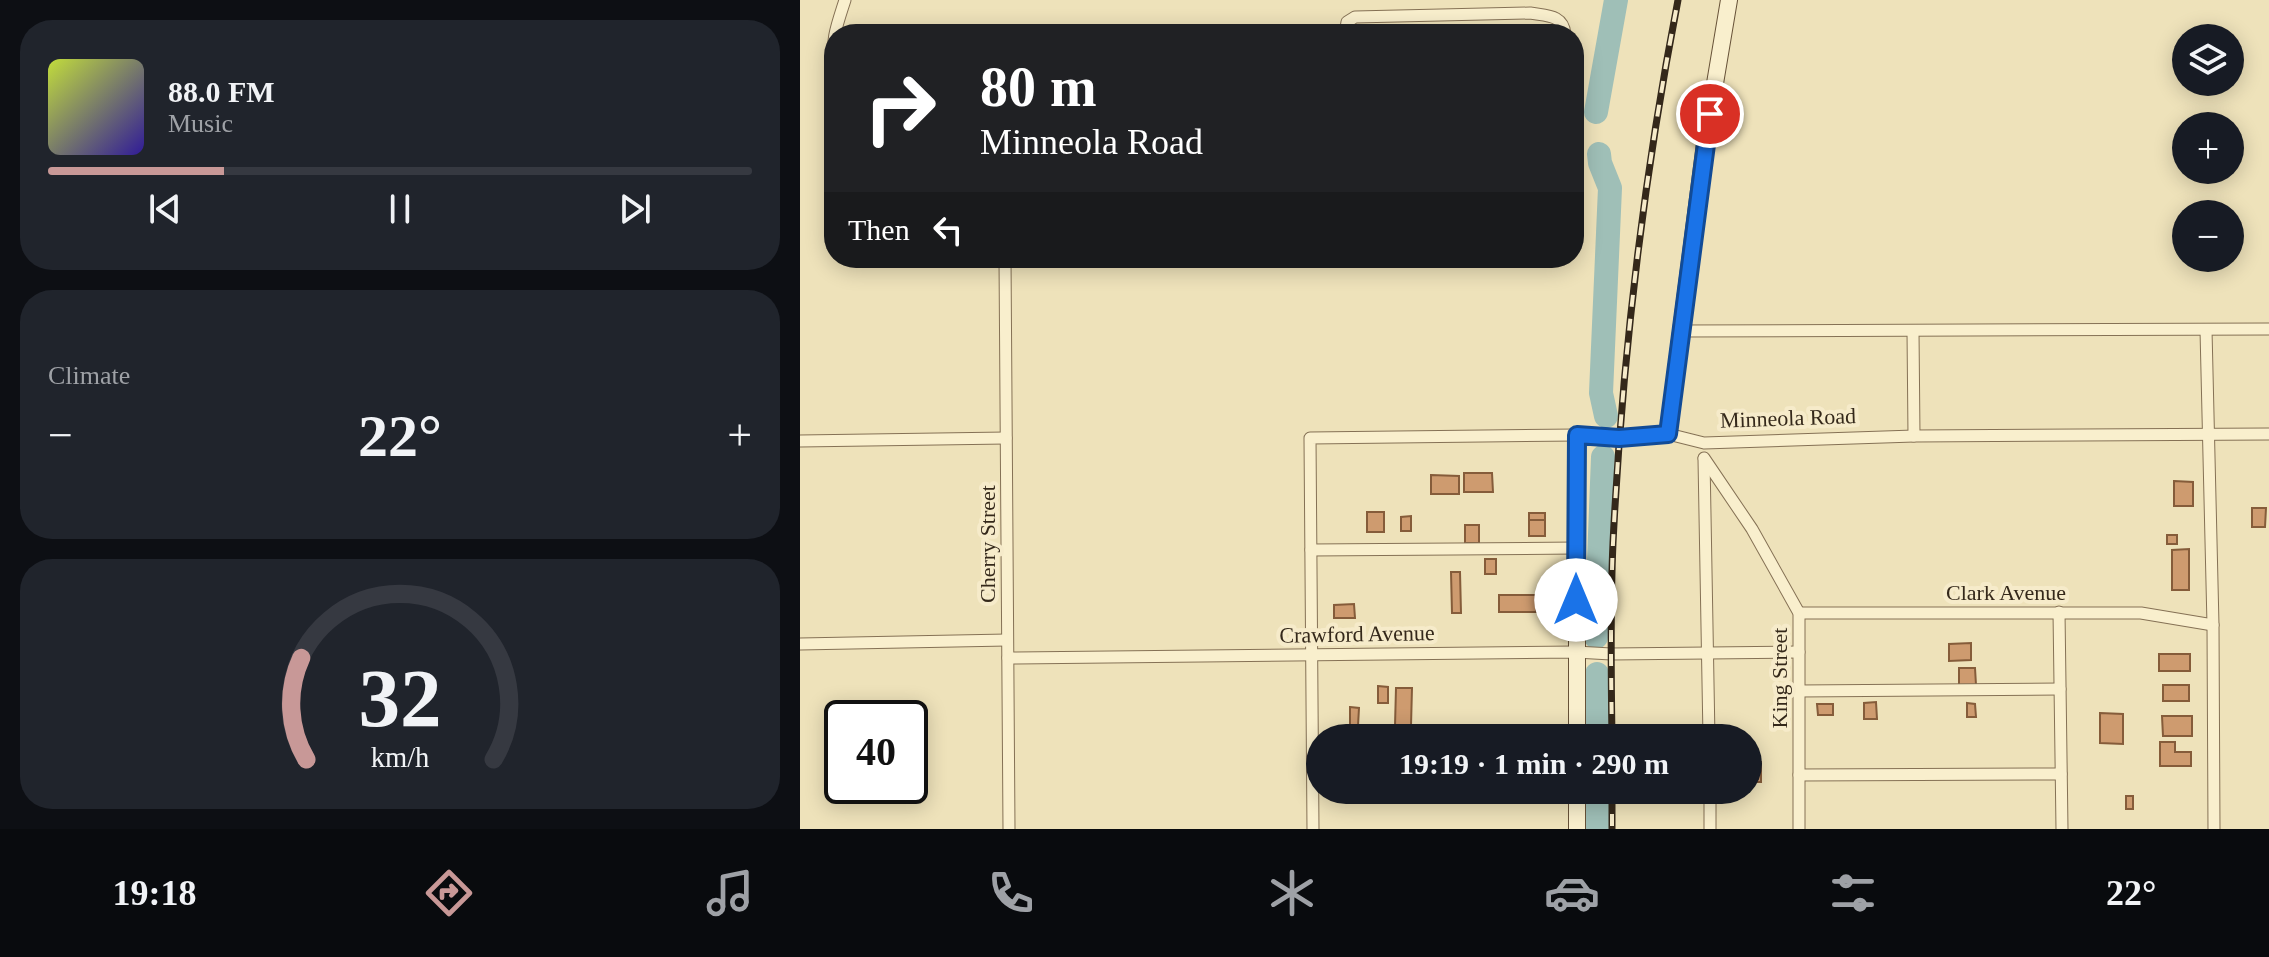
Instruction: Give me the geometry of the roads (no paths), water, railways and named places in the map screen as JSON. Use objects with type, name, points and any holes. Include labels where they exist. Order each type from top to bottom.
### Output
[{"type":"street","points":[[836,24],[845,0]]},
{"type":"street","points":[[1668,434],[1705,143],[1729,0]]},
{"type":"street","points":[[1347,24],[1355,17],[1530,13],[1558,18],[1563,24]]},
{"type":"street","name":"Cherry Street","points":[[1005,268],[1009,829]]},
{"type":"street","points":[[1680,331],[2269,329]]},
{"type":"street","points":[[2206,330],[2214,829]]},
{"type":"street","points":[[1913,331],[1914,436]]},
{"type":"street","name":"Minneola Road","points":[[1311,550],[1310,438],[1577,435],[1619,438],[1668,434],[1704,443],[1914,436],[2269,434]]},
{"type":"street","points":[[1577,435],[1577,724]]},
{"type":"street","points":[[800,441],[1006,438]]},
{"type":"street","points":[[1704,443],[1709,724]]},
{"type":"street","name":"King Street","points":[[1704,458],[1752,529],[1799,613],[1799,829]]},
{"type":"street","points":[[1313,829],[1311,550],[1577,548]]},
{"type":"street","points":[[2059,612],[2062,829]]},
{"type":"street","name":"Clark Avenue","points":[[1799,613],[2141,613],[2213,625]]},
{"type":"street","points":[[800,644],[1007,640]]},
{"type":"street","name":"Crawford Avenue","points":[[1008,658],[1799,652]]},
{"type":"street","points":[[1799,691],[2060,689]]},
{"type":"street","points":[[1799,775],[2061,774]]},
{"type":"street","points":[[1577,804],[1577,829]]},
{"type":"street","points":[[1710,804],[1710,829]]},
{"type":"waterway","points":[[1596,112],[1616,0]]},
{"type":"waterway","points":[[1599,154],[1610,188],[1601,393],[1606,416]]},
{"type":"waterway","points":[[1596,637],[1603,457]]},
{"type":"waterway","points":[[1597,674],[1597,724]]},
{"type":"waterway","points":[[1598,804],[1598,829]]},
{"type":"railway","points":[[1612,724],[1612,567],[1622,407],[1644,203],[1678,0]]},
{"type":"railway","points":[[1612,804],[1612,829]]}]
